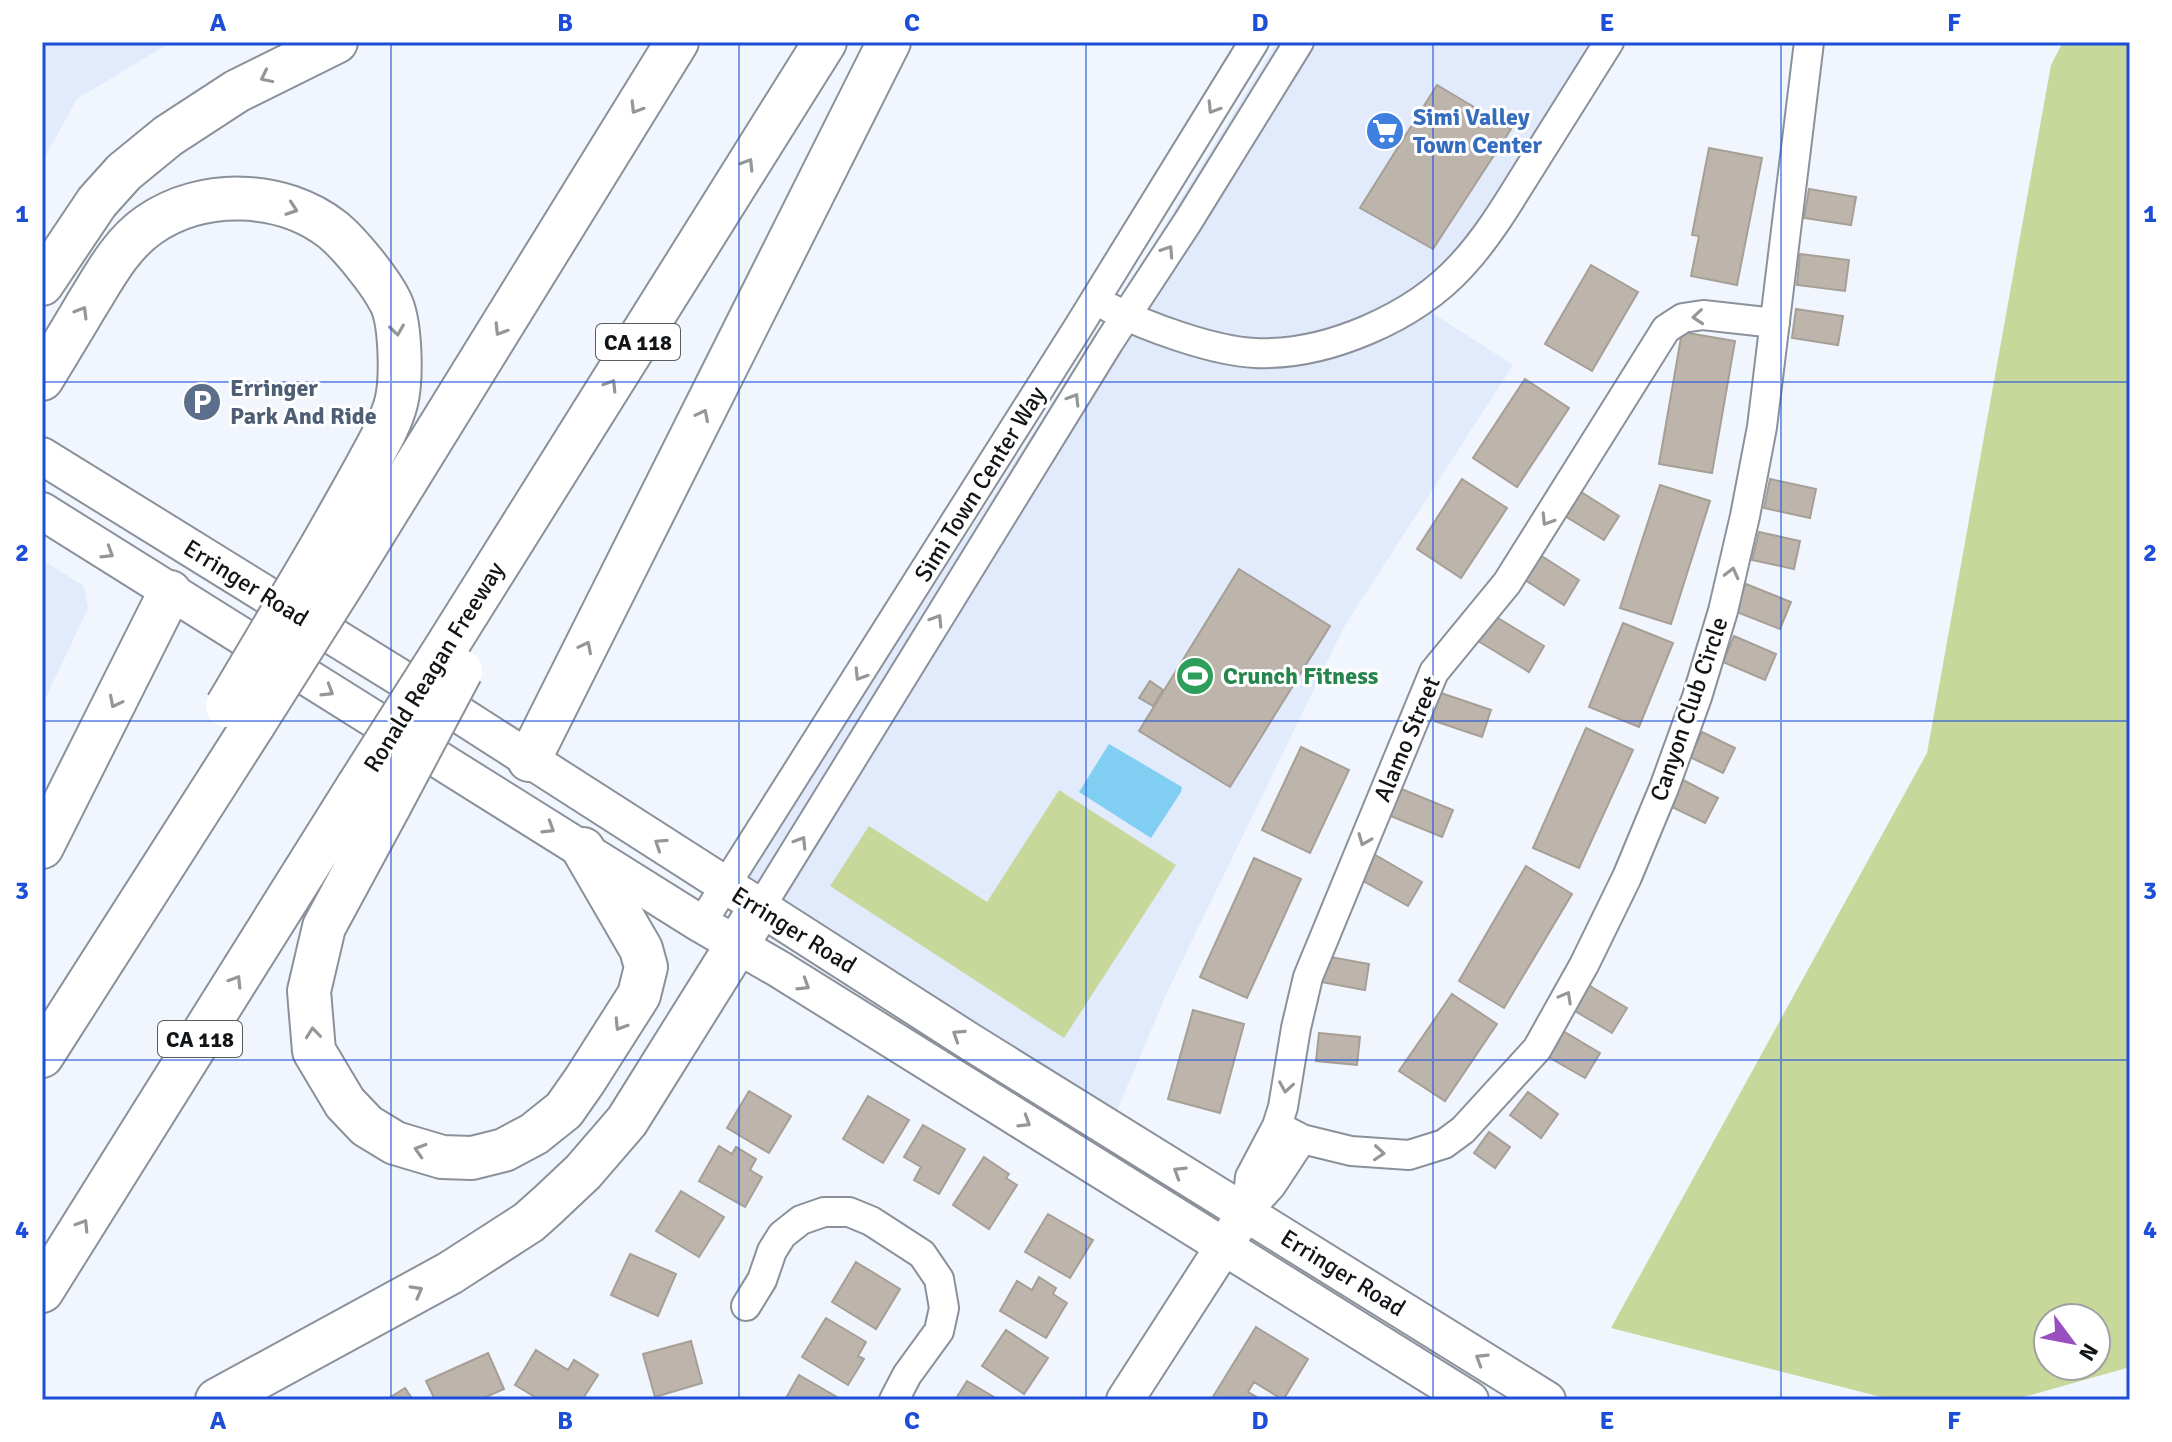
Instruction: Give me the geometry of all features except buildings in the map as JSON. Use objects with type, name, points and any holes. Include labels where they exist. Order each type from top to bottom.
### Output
[{"type":"highway","points":[[42,284],[97,202],[124,172],[168,136],[237,91],[336,42]]},
{"type":"highway","points":[[42,1056],[117,937],[240,715],[333,565],[677,42]]},
{"type":"highway","name":"CA 118","points":[[374,795],[585,426],[825,42]]},
{"type":"highway","points":[[529,760],[889,42]]},
{"type":"highway","points":[[42,379],[116,257],[148,225],[177,210],[206,201],[266,201],[301,211],[333,230],[392,302],[398,329],[399,363],[396,402],[333,565]]},
{"type":"highway","points":[[42,847],[170,592]]},
{"type":"highway","points":[[374,795],[324,927],[309,991],[314,1051],[345,1103],[367,1126],[395,1143],[442,1157],[472,1158],[504,1150],[534,1134],[564,1110],[639,995],[646,967],[643,954],[583,849]]},
{"type":"highway","name":"Ronald Reagan Freeway","points":[[42,1291],[374,795]]},
{"type":"highway","points":[[217,1400],[450,1273],[529,1222],[583,1172],[627,1121],[760,908]]},
{"type":"main road","name":"Erringer Road","points":[[42,456],[529,760],[985,1052],[1547,1400]]},
{"type":"main road","name":"Erringer Road","points":[[42,511],[1470,1400]]},
{"type":"main road","name":"Alamo Street","points":[[1125,1400],[1246,1213]]},
{"type":"street","name":"Simi Town Center Way","points":[[701,924],[1095,301],[1254,42]]},
{"type":"street","name":"Simi Town Center Way","points":[[760,908],[1125,316],[1187,223],[1299,42]]},
{"type":"street","points":[[1095,301],[1125,316],[1218,348],[1255,353],[1289,351],[1338,342],[1372,329],[1423,298],[1461,267],[1491,229],[1609,42]]},
{"type":"street","name":"Canyon Club Circle","points":[[1277,1126],[1302,1139],[1351,1151],[1409,1155],[1444,1144],[1463,1130],[1537,1049],[1584,965],[1627,877],[1664,788],[1697,697],[1723,611],[1762,427],[1809,42]]},
{"type":"street","name":"Alamo Street","points":[[1246,1213],[1250,1177],[1277,1126],[1283,1107],[1308,977],[1434,672],[1507,583],[1666,329],[1683,318],[1703,315],[1775,323]]},
{"type":"street","name":"Alamo Street","points":[[1246,1213],[1271,1186],[1302,1139]]},
{"type":"street","points":[[746,1306],[762,1280],[772,1251],[782,1235],[801,1220],[824,1212],[849,1212],[871,1221],[922,1254],[939,1279],[944,1308],[939,1331],[907,1375],[894,1400]]},
{"type":"shaded area","points":[[42,42],[171,42],[77,99],[42,162]]},
{"type":"shaded area","points":[[1277,42],[1603,42],[1490,220],[1409,298],[1513,365],[1344,627],[1169,988],[1115,1115],[740,886],[1116,305]]},
{"type":"shaded area","points":[[42,560],[84,586],[88,608],[42,706]]},
{"type":"green space","points":[[2063,42],[2130,42],[2130,1367],[2112,1372],[2112,1302],[2032,1302],[2032,1382],[2077,1382],[2013,1400],[1893,1400],[1611,1328],[1927,753],[2051,65]]},
{"type":"green space","points":[[1059,790],[1176,865],[1064,1038],[830,886],[869,826],[987,902]]},
{"type":"water","points":[[1109,744],[1182,787],[1151,838],[1079,792]]},
{"type":"place","name":"Simi Valley Town Center","points":[[1385,131]]},
{"type":"place","name":"Erringer Park And Ride","points":[[202,402]]},
{"type":"place","name":"Crunch Fitness","points":[[1195,676]]}]
